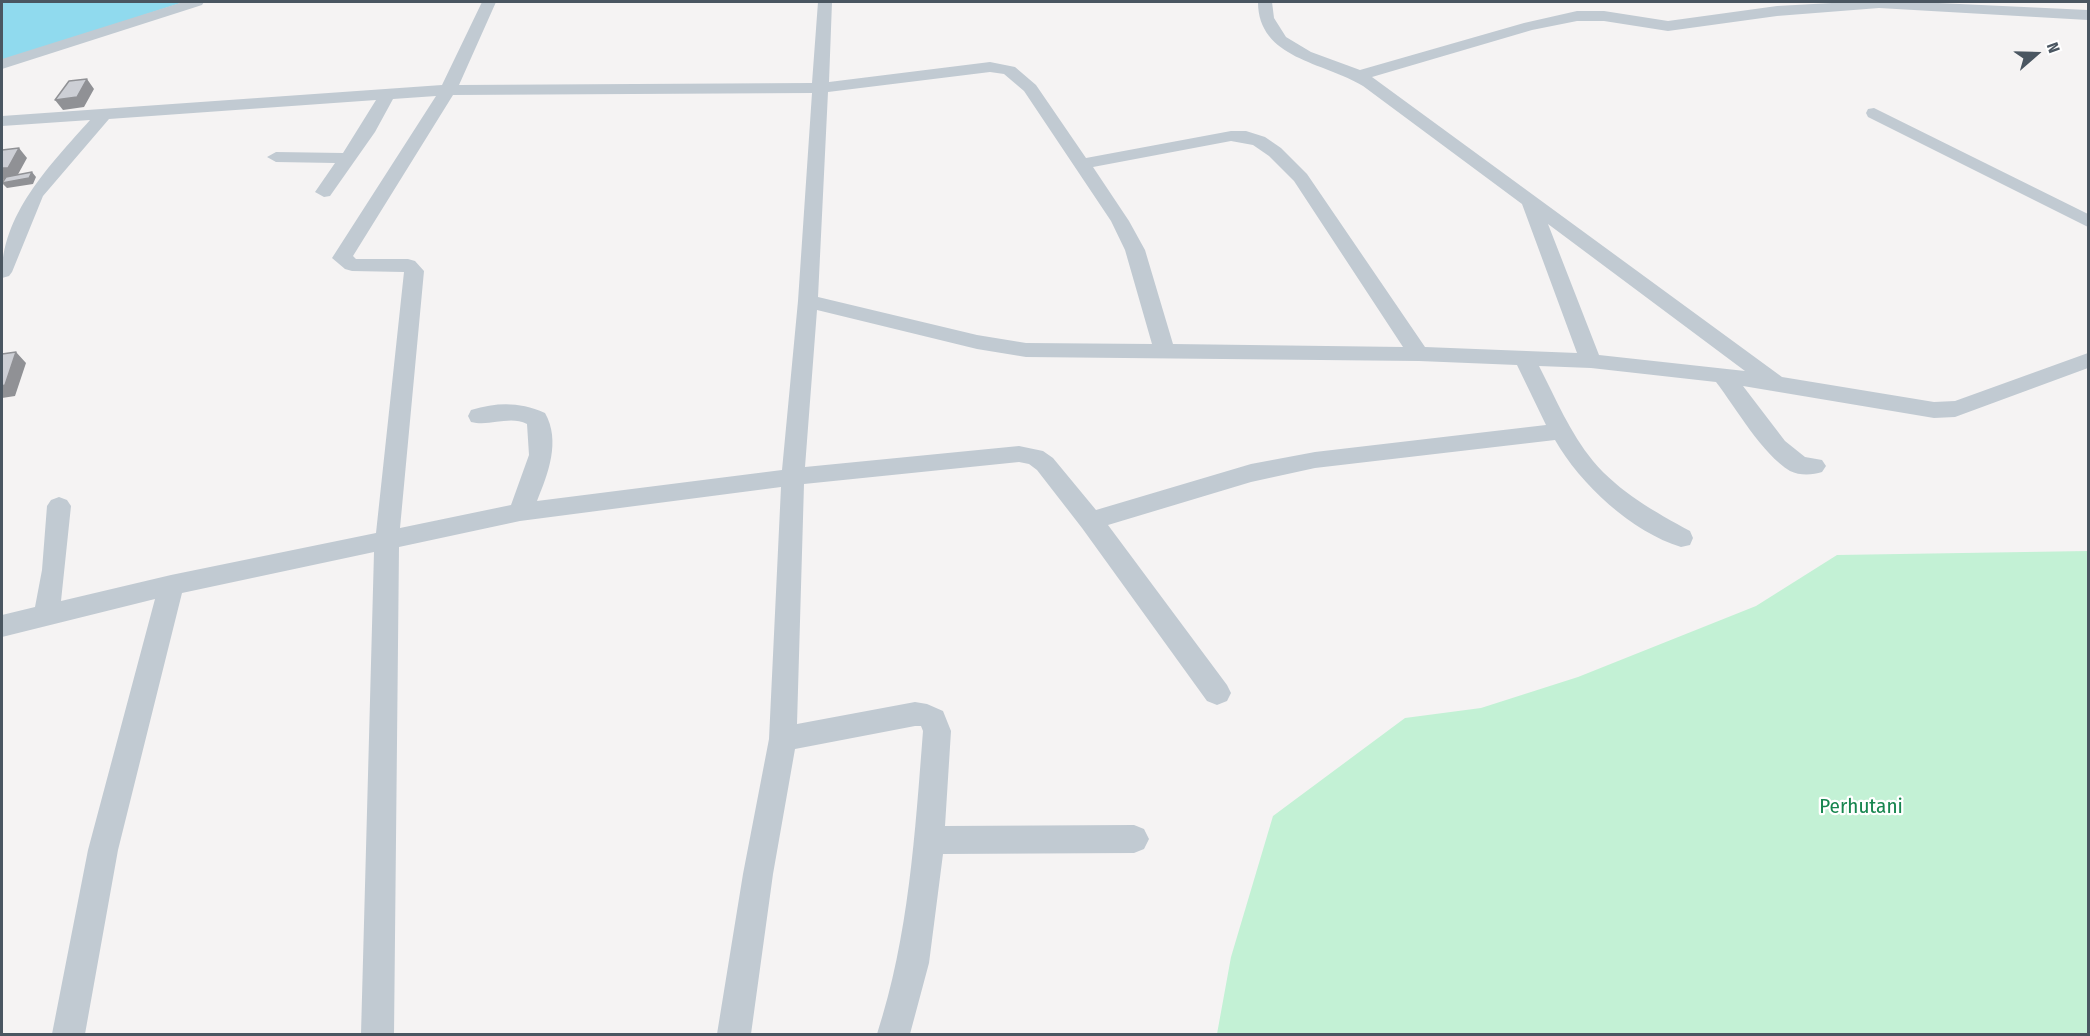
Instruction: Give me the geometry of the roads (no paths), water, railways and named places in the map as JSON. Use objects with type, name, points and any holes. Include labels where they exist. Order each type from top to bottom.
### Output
[{"type":"street","points":[[2,64],[197,2]]},
{"type":"street","points":[[378,1035],[387,540],[414,270],[408,265],[352,265],[342,258],[448,90],[489,2]]},
{"type":"street","points":[[734,1035],[758,874],[783,739],[793,477],[808,301],[822,88],[825,2]]},
{"type":"street","points":[[1265,2],[1269,26],[1285,45],[1358,76],[1484,165],[1776,383]]},
{"type":"street","points":[[1782,2],[1797,9]]},
{"type":"street","points":[[2024,2],[2036,12]]},
{"type":"street","points":[[1358,76],[1568,17],[1604,16],[1668,27],[1797,9],[1878,3],[2088,15]]},
{"type":"street","points":[[2,121],[448,90],[822,88],[971,69],[1003,68],[1015,74],[1030,88],[1120,221],[1135,250],[1165,352]]},
{"type":"street","points":[[324,192],[388,93]]},
{"type":"street","points":[[3,263],[34,195],[106,112]]},
{"type":"street","points":[[1874,113],[2088,221]]},
{"type":"street","points":[[1083,164],[1231,136],[1246,136],[1259,141],[1275,152],[1301,178],[1419,354]]},
{"type":"street","points":[[276,157],[348,158]]},
{"type":"street","points":[[1530,201],[1591,362]]},
{"type":"street","points":[[808,301],[1002,346],[1054,351],[1419,354],[1591,362],[1723,375],[1858,399],[1949,410],[1972,404],[2088,360]]},
{"type":"street","points":[[1525,360],[1578,459],[1617,498],[1681,538]]},
{"type":"street","points":[[1723,375],[1777,447],[1798,465],[1814,466]]},
{"type":"street","points":[[479,416],[519,411],[531,414],[537,419],[541,432],[537,466],[520,512]]},
{"type":"street","points":[[1091,521],[1251,473],[1316,460],[1562,431]]},
{"type":"street","points":[[2,626],[171,585],[520,512],[793,477],[1025,454],[1045,464],[1091,521],[1217,693]]},
{"type":"street","points":[[46,616],[54,570],[59,506]]},
{"type":"street","points":[[68,1035],[79,969],[104,850],[171,585]]},
{"type":"street","points":[[783,739],[915,714],[931,717],[937,731],[930,840],[916,941],[894,1035]]},
{"type":"street","points":[[930,840],[1134,838]]},
{"type":"water","points":[[2,2],[184,2],[2,61]]},
{"type":"park label","name":"Perhutani","points":[[1861,807]]}]
